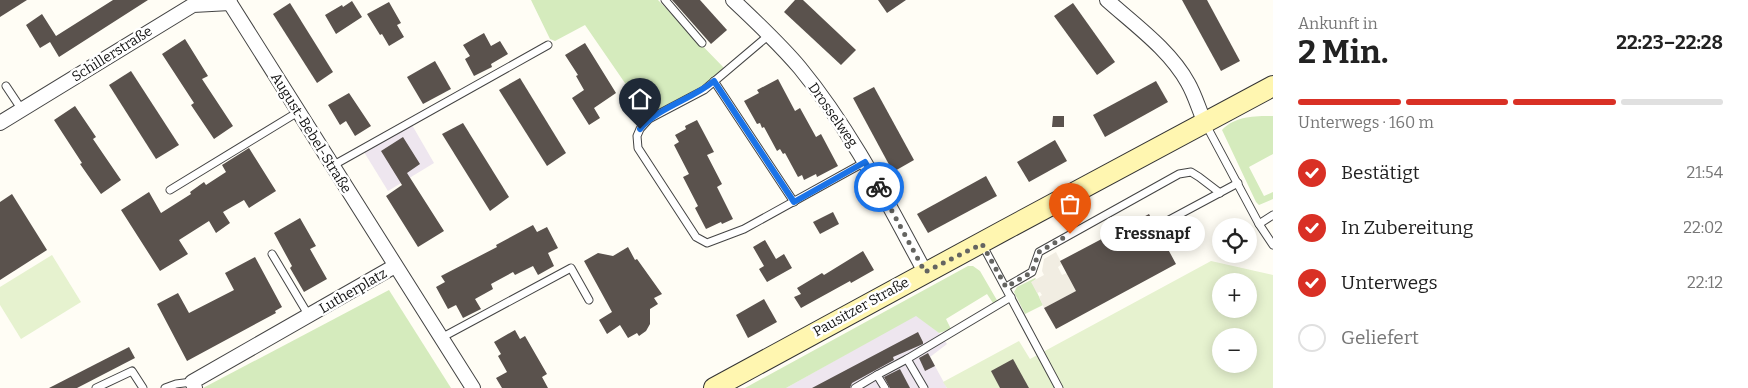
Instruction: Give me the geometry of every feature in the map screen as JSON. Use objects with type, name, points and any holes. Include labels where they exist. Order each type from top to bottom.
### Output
[{"type":"street","name":"Drosselweg","points":[[733,0],[799,67],[822,97],[865,162],[925,272]]},
{"type":"street","points":[[1107,0],[1157,45],[1175,65],[1188,84],[1205,123]]},
{"type":"street","name":"Schillerstraße","points":[[0,123],[193,5],[229,2]]},
{"type":"street","name":"August-Bebel-Straße","points":[[229,2],[395,266]]},
{"type":"street","name":"Pausitzer Straße","points":[[714,388],[925,272],[982,244],[1273,86]]},
{"type":"street","name":"Lutherplatz","points":[[194,385],[395,266],[473,388]]},
{"type":"lane","points":[[665,0],[702,43]]},
{"type":"lane","points":[[769,35],[704,90],[649,119],[640,129],[637,136],[638,148],[696,237],[707,243],[744,229],[865,162]]},
{"type":"lane","points":[[332,166],[548,45]]},
{"type":"lane","points":[[714,81],[794,202]]},
{"type":"lane","points":[[6,86],[22,110]]},
{"type":"lane","points":[[170,190],[298,112]]},
{"type":"lane","points":[[1205,123],[1259,224],[1273,245]]},
{"type":"lane","points":[[1006,287],[1032,272],[1039,252],[1179,174],[1191,172],[1220,193]]},
{"type":"lane","points":[[1168,220],[1238,183]]},
{"type":"lane","points":[[1259,224],[1273,215]]},
{"type":"lane","points":[[982,244],[1059,388]]},
{"type":"lane","points":[[272,254],[309,316]]},
{"type":"lane","points":[[441,339],[571,268],[590,300]]},
{"type":"lane","points":[[855,388],[1011,298]]},
{"type":"lane","points":[[907,359],[924,388]]},
{"type":"lane","points":[[96,388],[132,370],[143,388]]},
{"type":"lane","points":[[877,375],[885,388]]},
{"type":"lane","points":[[165,388],[176,384],[194,385]]},
{"type":"shaded area","points":[[412,125],[434,163],[388,191],[364,152]]},
{"type":"shaded area","points":[[1056,252],[1062,264],[1058,267],[1062,275],[1067,273],[1076,291],[1044,308],[1039,297],[1042,295],[1040,292],[1037,293],[1031,282],[1044,275],[1042,271],[1044,259]]},
{"type":"shaded area","points":[[916,315],[939,333],[947,344],[930,357],[947,388],[786,388]]},
{"type":"green space","points":[[531,0],[658,0],[725,69],[706,85],[647,115],[585,25],[555,41],[550,39]]},
{"type":"green space","points":[[1273,116],[1273,154],[1249,167],[1264,196],[1273,192],[1273,199],[1259,205],[1222,130],[1239,119]]},
{"type":"green space","points":[[52,255],[81,302],[21,339],[0,305],[0,287]]},
{"type":"green space","points":[[1211,261],[1212,263],[1220,263],[1273,275],[1273,388],[947,388],[943,382],[1019,341],[1030,359]]},
{"type":"green space","points":[[968,266],[973,266],[980,271],[998,302],[993,303],[987,294],[946,319],[951,329],[939,333],[916,316],[786,388],[745,388]]},
{"type":"green space","points":[[1035,278],[1032,282],[1043,305],[1025,314],[1014,292],[1017,287]]},
{"type":"green space","points":[[389,290],[451,388],[203,388]]},
{"type":"building","points":[[0,0],[27,0],[0,17]]},
{"type":"building","points":[[113,0],[148,0],[59,57],[50,42],[40,48],[26,25],[42,14],[56,36]]},
{"type":"building","points":[[672,0],[700,0],[727,30],[711,44]]},
{"type":"building","points":[[795,0],[803,0],[856,50],[841,65],[784,12]]},
{"type":"building","points":[[878,0],[906,0],[887,13]]},
{"type":"building","points":[[1182,0],[1207,0],[1240,61],[1221,71]]},
{"type":"building","points":[[352,1],[362,17],[336,34],[325,15]]},
{"type":"building","points":[[389,2],[401,23],[397,25],[404,37],[389,46],[367,14]]},
{"type":"building","points":[[290,3],[333,72],[317,83],[273,14]]},
{"type":"building","points":[[1073,3],[1115,62],[1097,75],[1054,16]]},
{"type":"building","points":[[484,33],[491,46],[500,41],[508,54],[491,64],[492,67],[474,76],[465,59],[470,56],[463,45]]},
{"type":"building","points":[[185,39],[208,76],[202,79],[233,126],[214,139],[191,105],[194,103],[162,54]]},
{"type":"building","points":[[585,43],[616,93],[594,108],[600,118],[589,125],[572,98],[584,90],[576,76],[578,75],[565,55]]},
{"type":"building","points":[[435,61],[451,89],[423,104],[407,77]]},
{"type":"building","points":[[131,71],[179,145],[156,159],[109,85]]},
{"type":"building","points":[[520,78],[566,153],[547,166],[499,90]]},
{"type":"building","points":[[778,79],[795,111],[800,108],[816,137],[821,134],[838,166],[817,177],[816,174],[804,180],[802,175],[798,177],[785,153],[783,154],[780,149],[777,151],[764,127],[762,128],[760,123],[757,124],[744,101],[759,93],[757,90]]},
{"type":"building","points":[[1156,81],[1168,102],[1105,137],[1093,115]]},
{"type":"building","points":[[874,87],[914,160],[893,172],[853,98]]},
{"type":"building","points":[[349,93],[371,126],[355,136],[346,121],[340,125],[328,105]]},
{"type":"building","points":[[75,106],[96,137],[93,139],[121,180],[101,194],[80,164],[82,163],[54,120]]},
{"type":"building","points":[[1053,116],[1064,116],[1064,127],[1052,127]]},
{"type":"building","points":[[697,120],[714,152],[707,155],[722,184],[717,187],[733,219],[706,229],[695,208],[698,206],[683,177],[689,174],[674,145],[679,142],[675,135],[686,129],[685,126]]},
{"type":"building","points":[[463,123],[509,197],[490,211],[442,134]]},
{"type":"building","points":[[403,137],[420,164],[407,173],[444,231],[418,247],[386,196],[402,185],[381,151]]},
{"type":"building","points":[[1055,140],[1067,161],[1029,182],[1017,162]]},
{"type":"building","points":[[249,148],[276,191],[249,208],[244,200],[223,212],[230,223],[216,233],[209,221],[179,240],[188,254],[160,271],[121,210],[149,192],[161,213],[191,194],[190,192],[204,182],[206,185],[226,172],[222,165]]},
{"type":"building","points":[[986,176],[997,196],[928,233],[917,214]]},
{"type":"building","points":[[12,194],[47,250],[0,280],[0,202]]},
{"type":"building","points":[[833,212],[839,224],[820,234],[813,222]]},
{"type":"building","points":[[1149,214],[1176,264],[1056,329],[1044,308],[1076,291],[1060,261]]},
{"type":"building","points":[[300,218],[316,246],[310,249],[327,279],[304,292],[290,268],[292,266],[274,233]]},
{"type":"building","points":[[533,225],[537,232],[547,227],[558,248],[548,253],[554,266],[538,275],[533,266],[515,275],[513,272],[491,284],[493,289],[475,299],[481,309],[463,318],[456,305],[448,309],[436,287],[445,282],[441,276],[497,247],[496,245]]},
{"type":"building","points":[[765,240],[776,259],[784,254],[792,268],[767,282],[759,269],[764,266],[753,247]]},
{"type":"building","points":[[628,247],[635,260],[637,259],[662,294],[654,298],[658,304],[650,309],[650,324],[646,331],[639,336],[637,333],[628,338],[620,325],[607,334],[599,320],[612,312],[584,261],[598,253],[613,256]]},
{"type":"building","points":[[863,251],[874,270],[801,308],[794,297],[801,294],[797,288],[822,273],[824,275]]},
{"type":"building","points":[[255,257],[282,307],[275,311],[276,313],[187,361],[157,304],[178,293],[189,313],[234,290],[225,273]]},
{"type":"building","points":[[764,299],[777,322],[748,338],[736,315]]},
{"type":"building","points":[[515,330],[520,339],[525,336],[547,374],[542,377],[548,388],[502,388],[496,378],[507,372],[498,356],[501,354],[494,342]]},
{"type":"building","points":[[918,332],[923,344],[893,357],[894,360],[852,383],[850,388],[812,388]]},
{"type":"building","points":[[129,347],[135,358],[77,388],[49,388]]},
{"type":"building","points":[[928,353],[935,366],[925,371],[919,358]]},
{"type":"building","points":[[1013,359],[1029,388],[1000,388],[991,371]]},
{"type":"building","points":[[900,369],[910,388],[890,388],[884,377]]},
{"type":"way so far","points":[[879,187],[925,272],[982,244],[1006,287],[1032,272],[1039,252],[1070,234]]},
{"type":"place","name":"Fressnapf","points":[[1070,234]]},
{"type":"route","points":[[640,129],[649,119],[704,90],[714,81],[794,202],[865,162],[879,187]]}]
